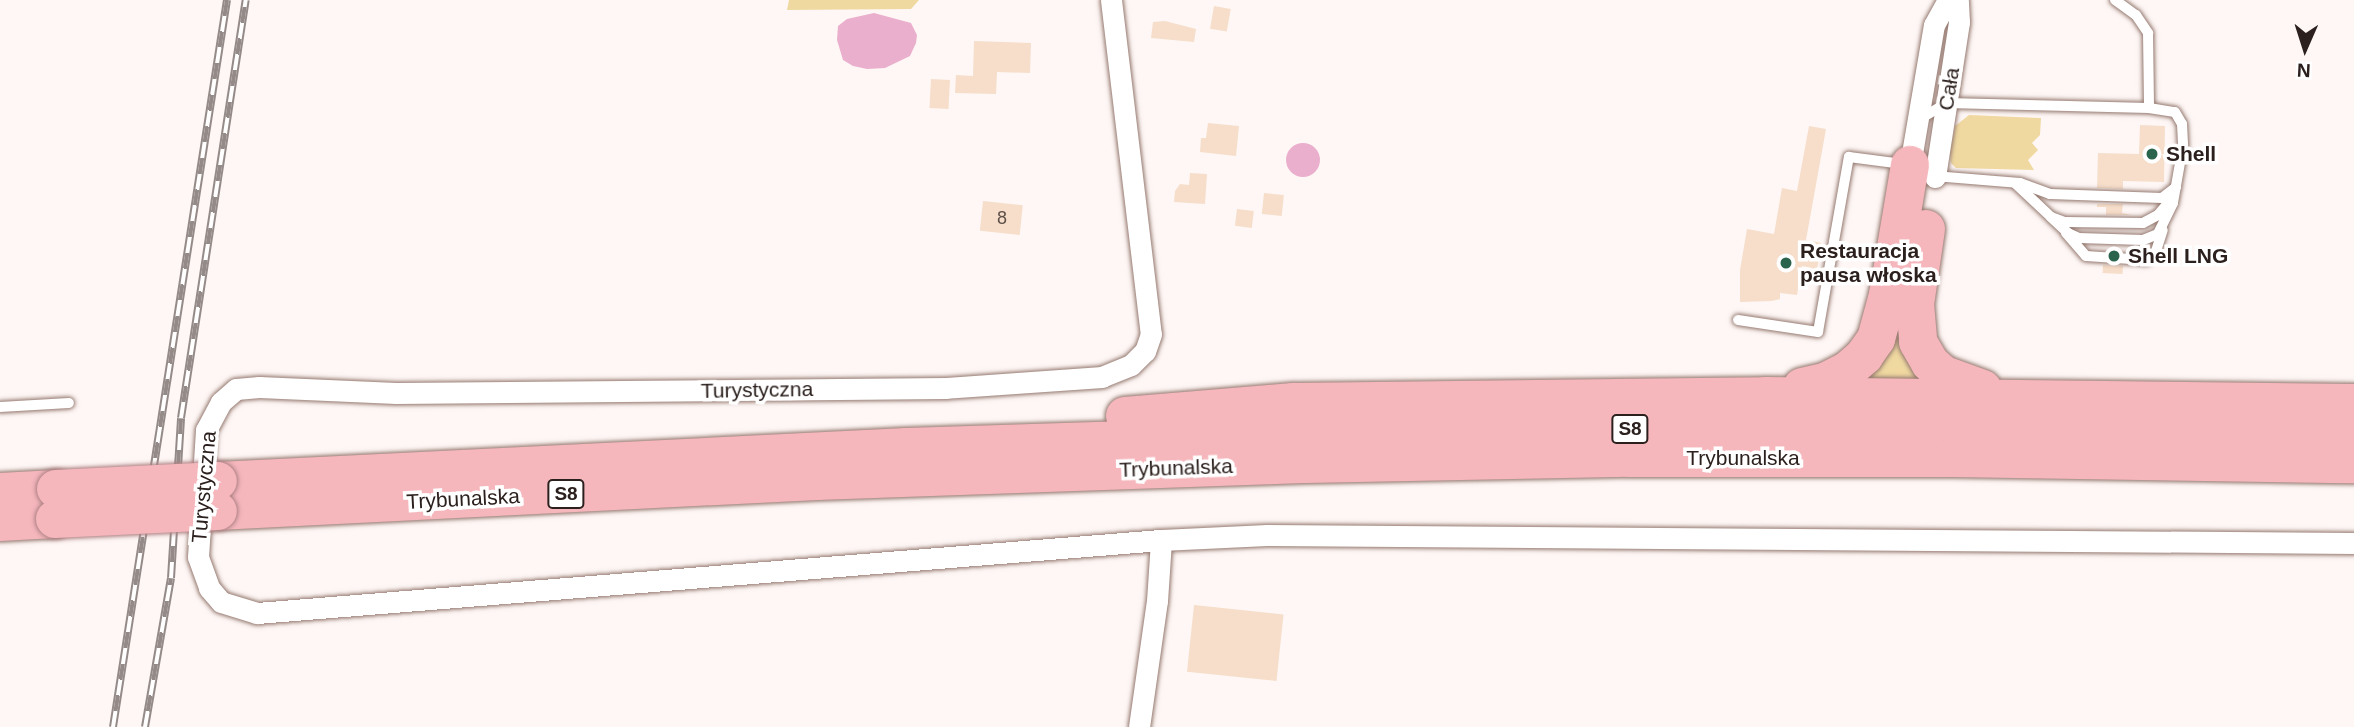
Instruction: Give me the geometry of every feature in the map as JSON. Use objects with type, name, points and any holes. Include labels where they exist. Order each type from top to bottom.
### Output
[{"type":"highway","points":[[1766,396],[1833,379],[1860,360],[1872,345],[1886,306],[1922,171]]},
{"type":"highway","points":[[1922,171],[1915,304],[1918,342],[1930,363],[1944,375],[1968,386],[2012,397]]},
{"type":"highway","points":[[906,447],[1108,417],[1269,403],[1766,396],[2354,403]]},
{"type":"highway","name":"Trybunalska","points":[[0,492],[56,504],[218,496],[906,447],[1203,437],[1628,429],[2211,429],[2354,433]]},
{"type":"highway","name":"Trybunalska","points":[[218,496],[1318,464],[1629,458],[1965,458],[2354,464]]},
{"type":"highway","name":"Trybunalska","points":[[0,522],[56,504]]},
{"type":"street","name":"Turystyczna","points":[[1111,0],[1151,334],[1145,351],[1131,365],[1102,377],[946,388],[396,393],[247,387],[228,394],[211,417],[206,430],[198,557],[202,576],[221,602],[257,613],[1161,540],[1267,535],[1432,534],[2354,543]]},
{"type":"street","name":"Cała","points":[[1922,171],[1917,121],[1934,25],[1948,0]]},
{"type":"street","name":"Cała","points":[[1922,171],[1947,103],[1959,22],[1958,0]]},
{"type":"street","points":[[1139,727],[1157,601],[1161,540]]},
{"type":"lane","points":[[2115,0],[2136,15],[2148,33],[2149,108]]},
{"type":"lane","points":[[1917,121],[1947,103],[2172,110],[2182,124],[2184,141],[2176,187],[2155,254],[2146,260],[2086,256],[2051,217],[2013,182]]},
{"type":"lane","points":[[1738,320],[1818,332],[1849,157],[1922,171],[2013,182],[2050,194],[2162,198],[2176,187]]},
{"type":"lane","points":[[2051,217],[2065,222],[2143,223],[2162,212],[2176,187]]},
{"type":"lane","points":[[2064,231],[2083,238],[2143,240],[2158,233],[2168,217]]},
{"type":"lane","points":[[0,407],[69,403]]},
{"type":"shaded area","points":[[789,0],[919,0],[911,9],[787,10]]},
{"type":"shaded area","points":[[874,13],[911,23],[917,35],[916,43],[910,56],[885,68],[867,69],[853,66],[843,60],[837,40],[838,26],[847,19]]},
{"type":"shaded area","points":[[1969,115],[2041,118],[2040,135],[2032,143],[2038,150],[2028,160],[2034,170],[1956,168],[1951,163],[1950,152],[1955,126]]},
{"type":"shaded area","points":[[1303,143],[1315,148],[1320,160],[1315,172],[1303,177],[1291,172],[1286,160],[1291,148]]},
{"type":"shaded area","points":[[1895,320],[1935,385],[1852,384]]},
{"type":"building","points":[[1214,6],[1231,9],[1227,32],[1210,29]]},
{"type":"building","points":[[1165,21],[1196,29],[1194,42],[1151,38],[1153,22]]},
{"type":"building","points":[[974,41],[1031,43],[1030,73],[997,72],[996,94],[955,93],[956,75],[973,76]]},
{"type":"building","points":[[931,79],[950,80],[948,109],[929,108]]},
{"type":"building","points":[[1208,123],[1239,126],[1236,156],[1200,152],[1201,138],[1206,138]]},
{"type":"building","points":[[2140,125],[2165,126],[2164,182],[2123,181],[2123,189],[2097,188],[2098,153],[2139,154]]},
{"type":"building","points":[[1809,126],[1826,129],[1806,240],[1822,243],[1817,269],[1802,266],[1797,295],[1780,293],[1780,299],[1772,301],[1740,302],[1740,270],[1747,229],[1774,234],[1782,188],[1797,191]]},
{"type":"building","points":[[1190,173],[1207,174],[1205,204],[1174,202],[1175,191],[1180,184],[1189,185]]},
{"type":"building","points":[[1264,193],[1284,195],[1282,216],[1262,214]]},
{"type":"building","points":[[983,201],[1023,205],[1020,235],[980,231]]},
{"type":"building","points":[[2097,204],[2123,204],[2122,213],[2131,215],[2106,215],[2106,207],[2097,207]]},
{"type":"building","points":[[1237,209],[1254,211],[1252,228],[1235,226]]},
{"type":"building","points":[[2103,265],[2123,266],[2123,274],[2103,273]]},
{"type":"building","points":[[1194,605],[1284,614],[1277,681],[1187,672]]},
{"type":"railway","points":[[113,727],[227,0]]},
{"type":"railway","points":[[145,727],[171,578],[181,418],[246,0]]},
{"type":"place","name":"Shell","points":[[2152,154]]},
{"type":"place","name":"Shell LNG","points":[[2114,256]]},
{"type":"place","name":"Restauracja pausa włoska","points":[[1786,263]]}]
